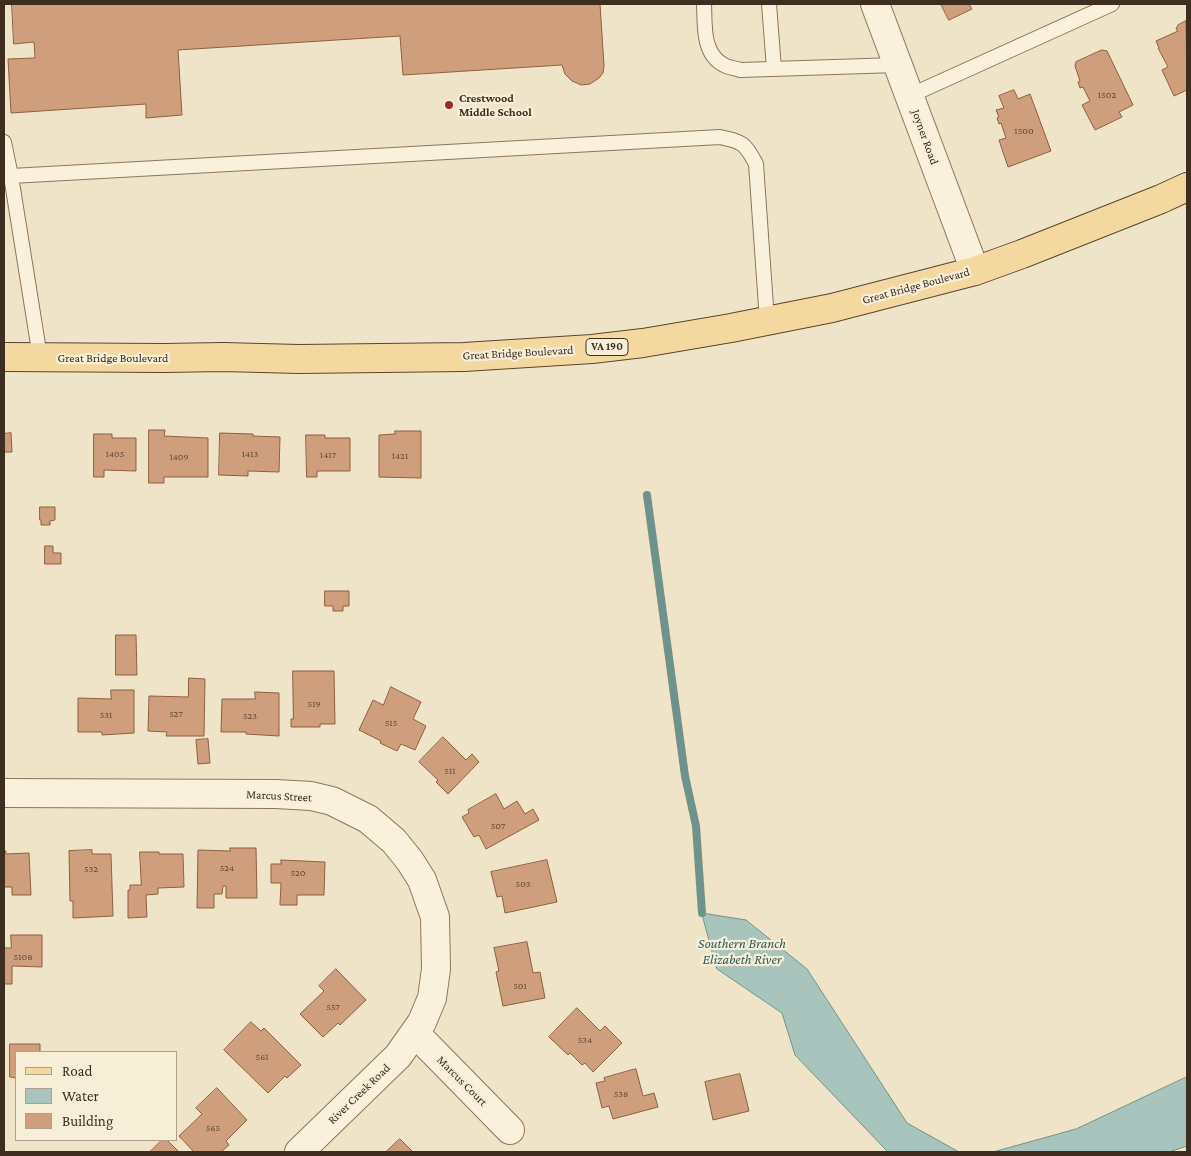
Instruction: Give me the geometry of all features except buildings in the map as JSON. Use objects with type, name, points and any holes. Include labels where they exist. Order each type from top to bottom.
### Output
[{"type":"main road","name":"Great Bridge Boulevard","points":[[4,357],[464,357],[592,349],[643,343],[832,308],[974,271],[1152,203],[1187,187]]},
{"type":"street","name":"Joyner Road","points":[[875,4],[974,271]]},
{"type":"street","name":"Marcus Street","points":[[4,794],[276,794],[311,796],[332,801],[368,819],[394,841],[410,861],[422,880],[435,917],[436,969],[432,998],[415,1033]]},
{"type":"street","name":"Marcus Court","points":[[415,1033],[510,1130]]},
{"type":"street","name":"River Creek Road","points":[[299,1152],[398,1056],[415,1033]]},
{"type":"lane","points":[[704,4],[706,43],[713,56],[724,65],[740,70],[897,64]]},
{"type":"lane","points":[[769,4],[774,69]]},
{"type":"lane","points":[[909,96],[1112,4]]},
{"type":"lane","points":[[11,176],[720,137],[736,140],[747,147],[756,164],[767,321]]},
{"type":"lane","points":[[4,142],[40,357]]},
{"type":"water","name":"Southern Branch Elizabeth River","points":[[702,913],[746,920],[807,969],[907,1123],[959,1152],[888,1152],[795,1055],[782,1013],[717,969]]},
{"type":"water","points":[[1187,1077],[1187,1146],[1169,1152],[993,1152],[1076,1129]]},
{"type":"waterway","points":[[647,495],[685,776],[696,826],[702,913]]},
{"type":"place","name":"Crestwood Middle School","points":[[449,105]]}]
